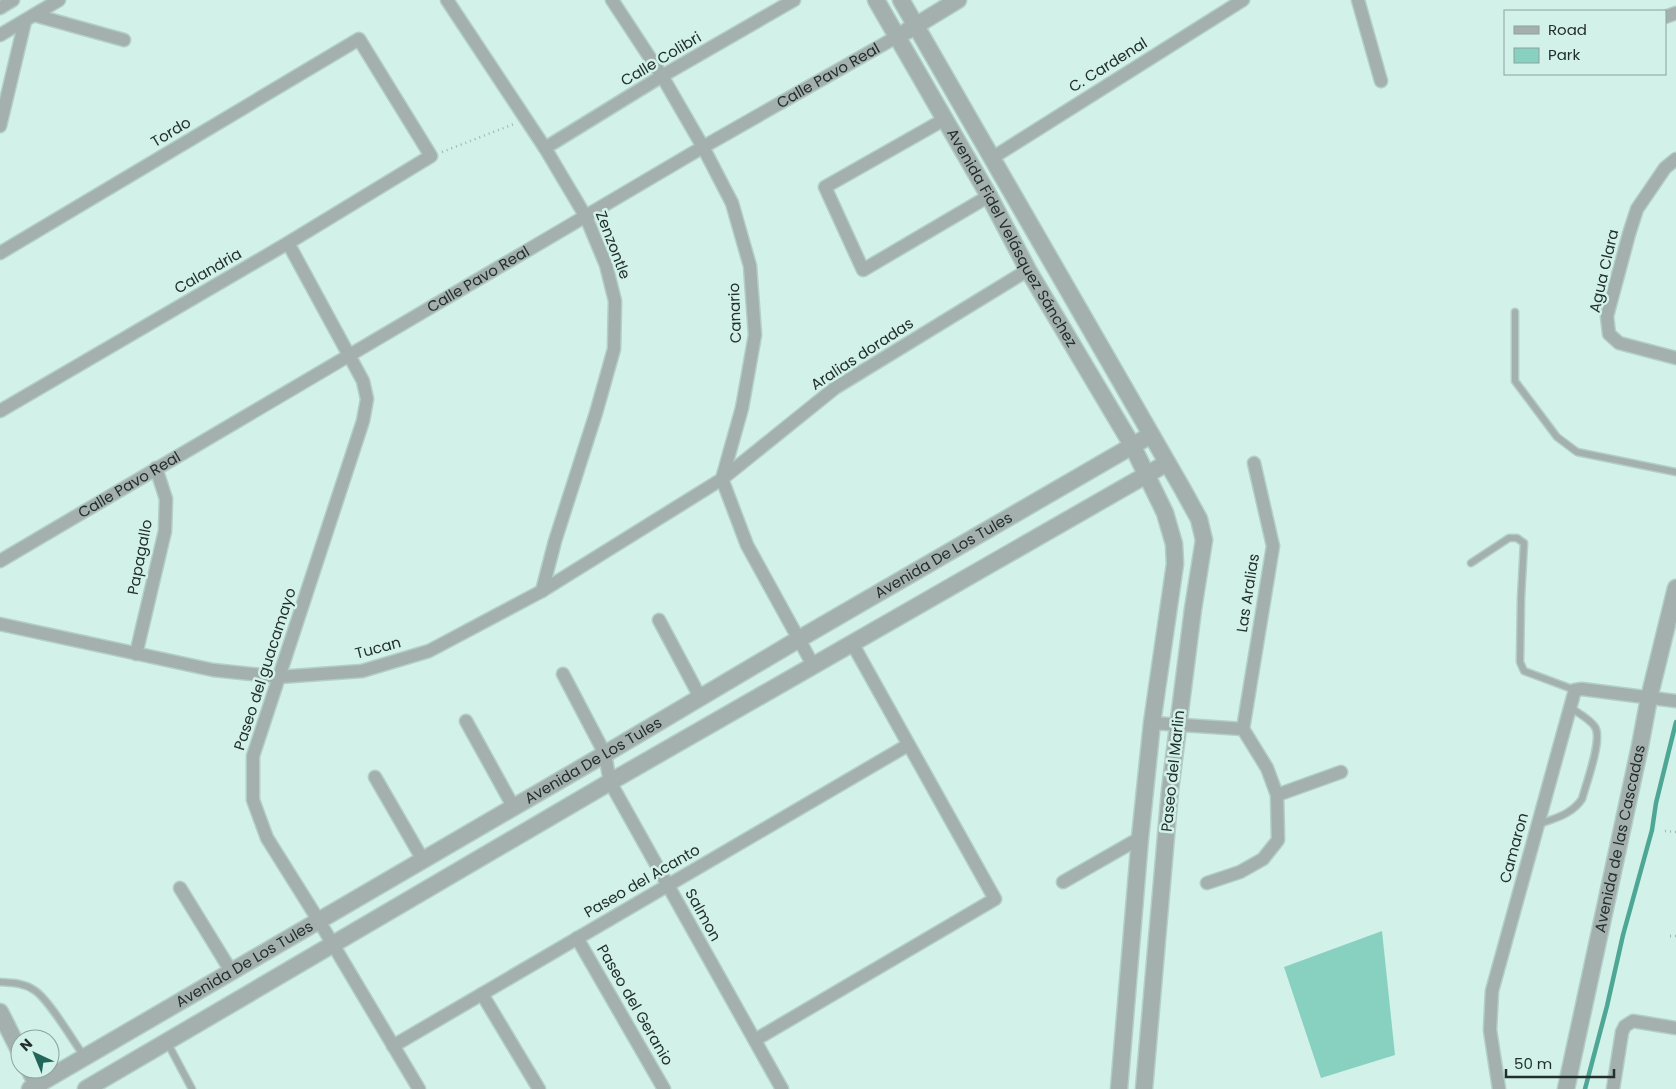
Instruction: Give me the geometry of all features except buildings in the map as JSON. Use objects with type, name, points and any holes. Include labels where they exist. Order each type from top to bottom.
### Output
[{"type":"street","points":[[0,8],[13,0]]},
{"type":"street","points":[[0,35],[59,0]]},
{"type":"street","name":"Zenzontle","points":[[447,0],[545,148],[586,217],[606,265],[615,301],[614,349],[596,413],[555,541],[542,591]]},
{"type":"street","name":"Canario","points":[[612,0],[662,76],[703,147],[732,204],[750,266],[755,334],[742,408],[722,479]]},
{"type":"street","name":"Calle Colibri","points":[[545,148],[662,76],[794,0]]},
{"type":"street","name":"Avenida Fidel Velásquez Sánchez","points":[[876,0],[989,196],[1028,270],[1132,445],[1147,474]]},
{"type":"street","name":"Avenida Fidel Velásquez Sánchez","points":[[901,0],[1167,463]]},
{"type":"street","name":"Calle Pavo Real","points":[[0,561],[703,147],[916,26],[958,0]]},
{"type":"street","name":"C. Cardenal","points":[[992,158],[1242,0]]},
{"type":"street","points":[[1358,0],[1381,81]]},
{"type":"street","points":[[29,18],[124,40]]},
{"type":"street","points":[[0,126],[4,92],[29,18]]},
{"type":"street","name":"Tordo","points":[[0,253],[359,39],[431,156]]},
{"type":"street","points":[[945,119],[825,187],[863,270],[989,196]]},
{"type":"street","name":"Calandria","points":[[0,411],[288,243],[431,156]]},
{"type":"street","name":"Agua Clara","points":[[1676,159],[1665,168],[1638,209],[1629,234],[1607,316],[1609,334],[1619,343],[1676,358]]},
{"type":"street","name":"Paseo del guacamayo","points":[[288,243],[350,354],[363,381],[367,399],[363,421],[253,756],[253,800],[268,838],[419,1089]]},
{"type":"street","name":"Aralias doradas","points":[[722,479],[835,388],[1028,270]]},
{"type":"street","name":"Avenida De Los Tules","points":[[35,1088],[84,1057],[1151,435]]},
{"type":"street","name":"Avenida De Los Tules","points":[[86,1089],[610,782],[1167,463]]},
{"type":"street","name":"Paseo del Marlin","points":[[1144,1089],[1170,790],[1193,609],[1204,540],[1199,519],[1167,463]]},
{"type":"street","name":"Las Aralias","points":[[1243,729],[1272,546],[1254,463]]},
{"type":"street","name":"Papagallo","points":[[136,654],[165,531],[166,500],[156,468]]},
{"type":"street","name":"Paseo del Marlin","points":[[1119,1089],[1140,838],[1152,723],[1175,564],[1172,536],[1147,474]]},
{"type":"street","points":[[722,479],[747,545],[813,665]]},
{"type":"street","name":"Tucan","points":[[0,624],[213,670],[279,677],[362,671],[429,651],[542,591],[722,479]]},
{"type":"street","name":"Avenida de las Cascadas","points":[[1566,1089],[1649,698],[1676,588]]},
{"type":"street","points":[[659,620],[700,697]]},
{"type":"street","points":[[754,1040],[995,899],[852,643]]},
{"type":"street","name":"Salmon","points":[[563,674],[605,754],[610,782],[782,1089]]},
{"type":"street","points":[[1575,690],[1582,689],[1676,701]]},
{"type":"street","name":"Camaron","points":[[1499,1089],[1490,1030],[1492,991],[1575,690]]},
{"type":"street","points":[[466,721],[513,806]]},
{"type":"street","points":[[1152,723],[1243,729],[1267,768],[1278,794],[1278,840],[1263,859],[1240,872],[1207,883]]},
{"type":"street","name":"Paseo del Acanto","points":[[393,1046],[908,745]]},
{"type":"street","points":[[1278,794],[1341,772]]},
{"type":"street","points":[[375,777],[423,860]]},
{"type":"street","points":[[1063,882],[1140,838]]},
{"type":"street","points":[[180,888],[232,971]]},
{"type":"street","name":"Paseo del Geranio","points":[[577,938],[664,1089]]},
{"type":"street","points":[[1127,991],[1152,992]]},
{"type":"street","points":[[482,994],[538,1089]]},
{"type":"street","points":[[0,1037],[2,1016]]},
{"type":"street","points":[[2,1016],[10,1032]]},
{"type":"street","points":[[1613,1089],[1622,1032],[1625,1026],[1633,1021],[1676,1028]]},
{"type":"lane","points":[[1515,312],[1515,381],[1557,437],[1577,452],[1676,472]]},
{"type":"lane","points":[[1471,563],[1509,538],[1518,538],[1524,543],[1520,662],[1524,671],[1575,690]]},
{"type":"lane","points":[[1538,824],[1568,813],[1577,807],[1582,799],[1598,732],[1594,725],[1571,708]]},
{"type":"lane","points":[[0,982],[20,983],[36,990],[53,1011],[84,1057]]},
{"type":"lane","points":[[167,1042],[192,1089]]},
{"type":"path","points":[[431,156],[526,119]]},
{"type":"path","points":[[1665,831],[1676,832]]},
{"type":"path","points":[[1670,936],[1676,936]]},
{"type":"green space","points":[[1382,931],[1395,1055],[1321,1078],[1284,967]]},
{"type":"waterway","points":[[1585,1089],[1623,935],[1652,830],[1656,803],[1676,722]]}]
